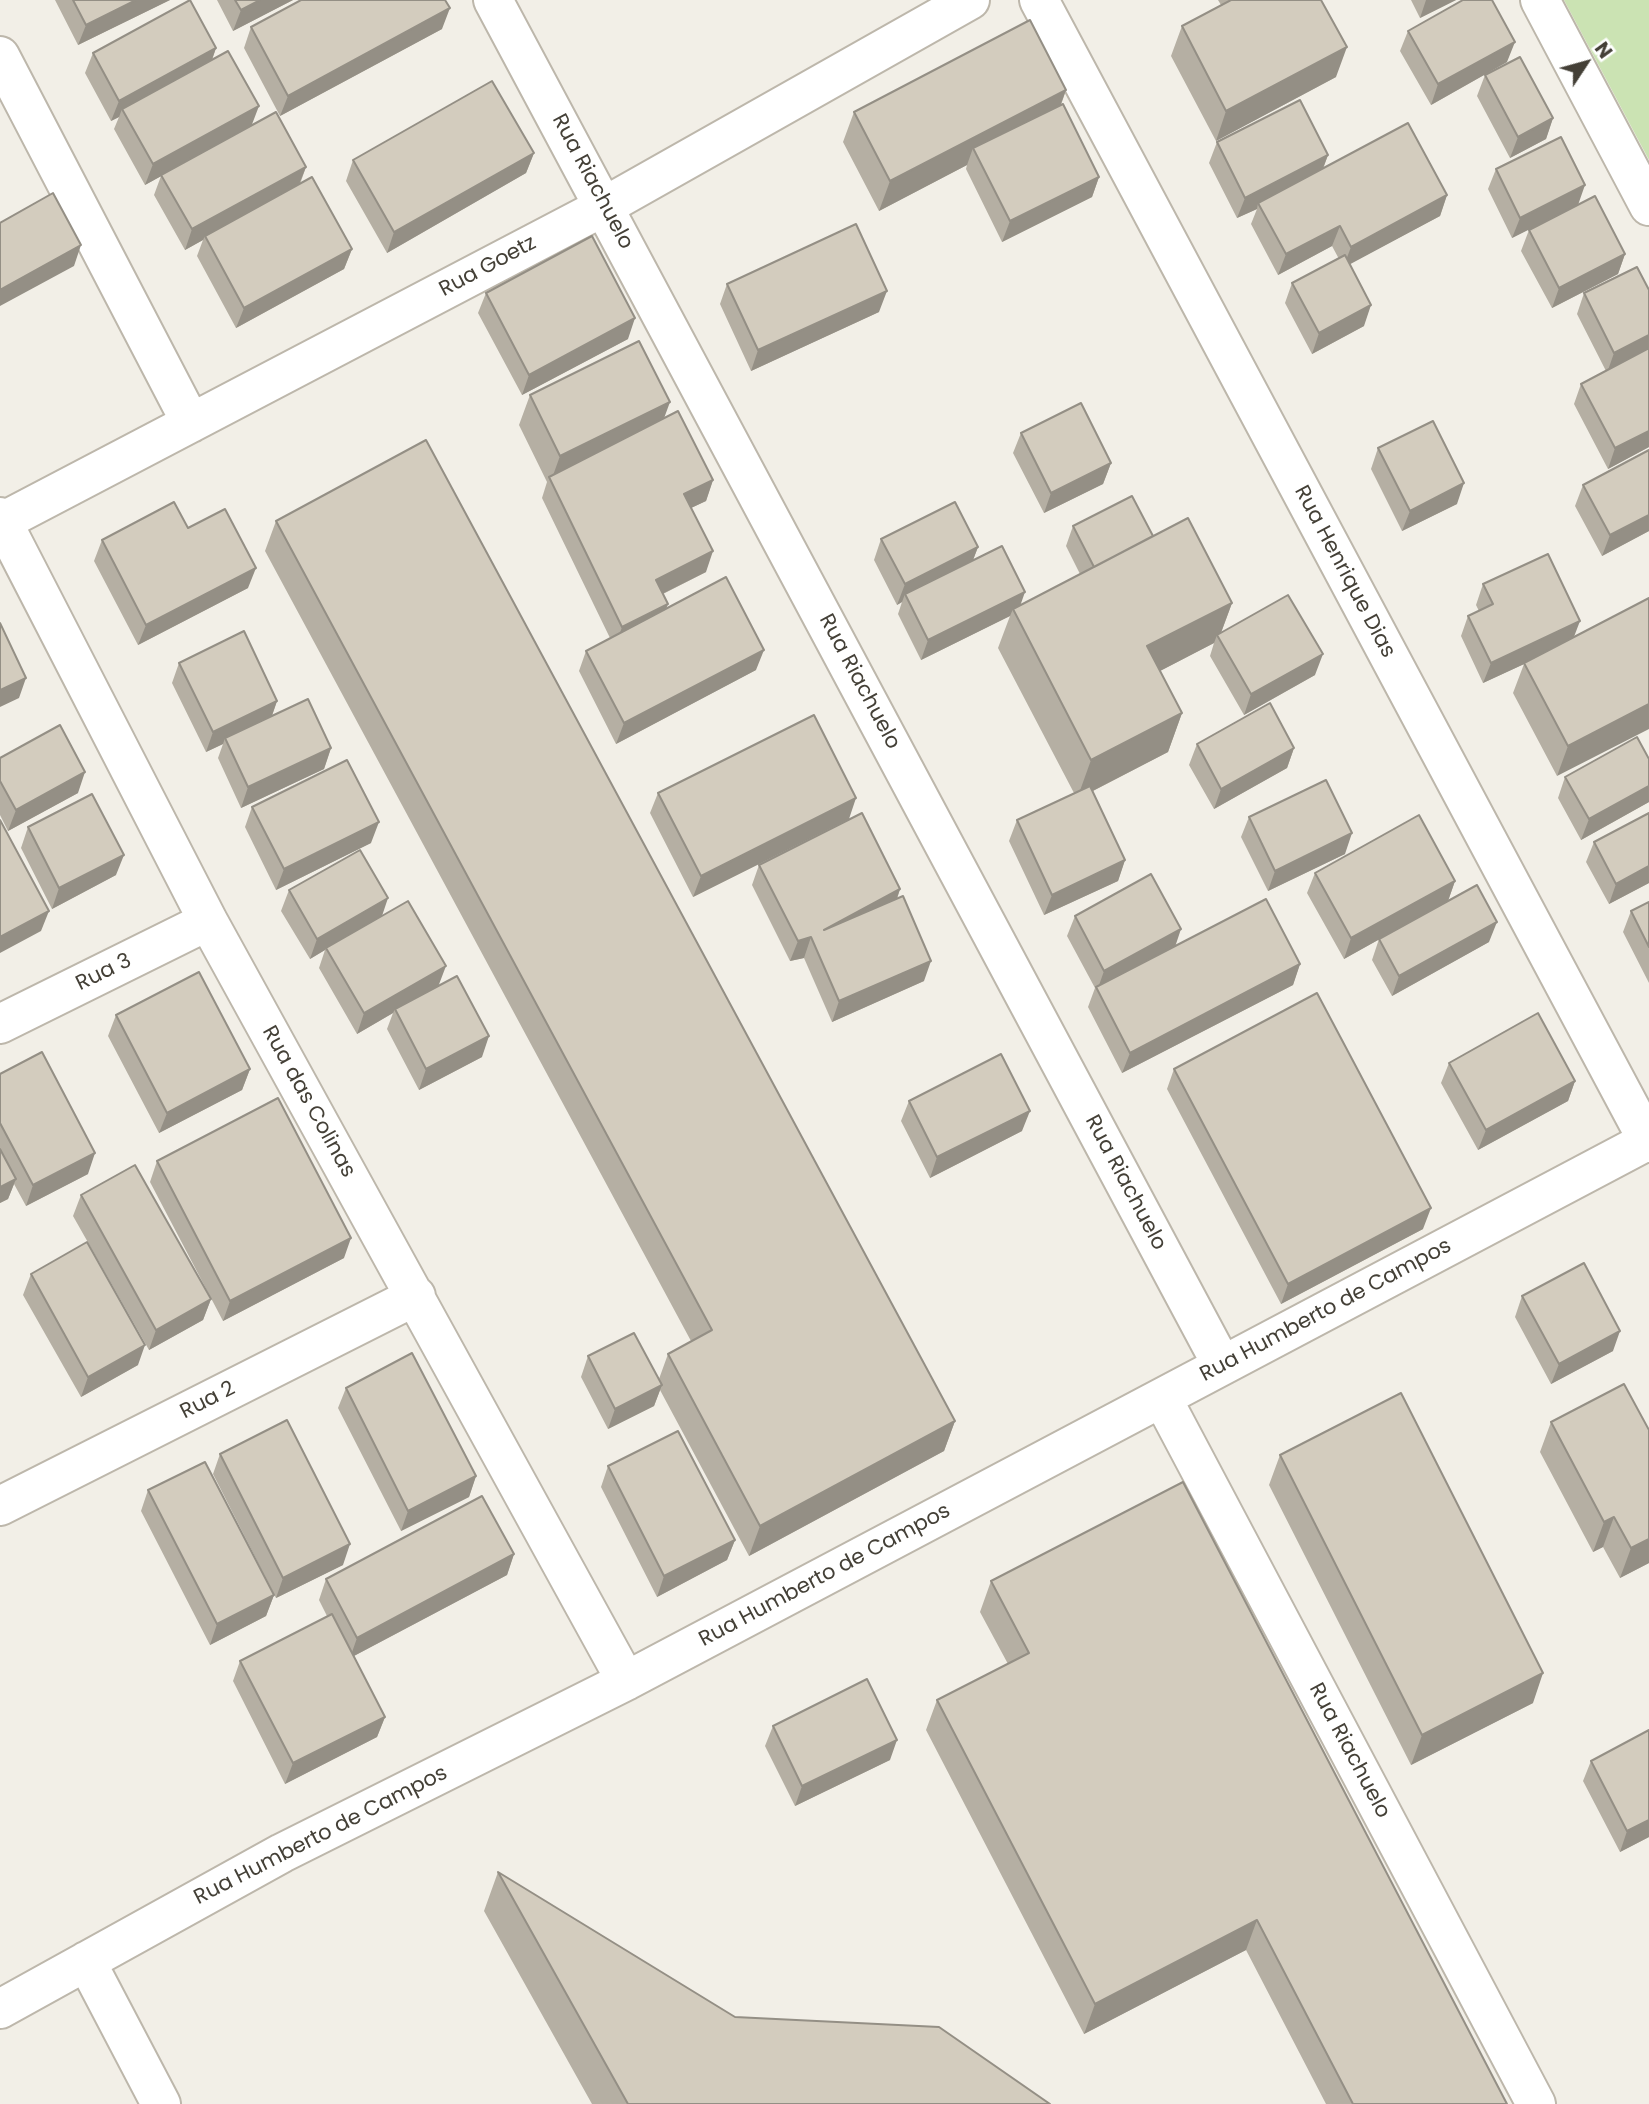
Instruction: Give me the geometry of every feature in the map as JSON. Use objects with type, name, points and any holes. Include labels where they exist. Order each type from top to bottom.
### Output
[{"type":"street","name":"Rua Riachuelo","points":[[493,0],[1222,1366]]},
{"type":"street","name":"Rua Goetz","points":[[1,521],[605,206],[970,0]]},
{"type":"street","name":"Rua Henrique Dias","points":[[1038,0],[1649,1142]]},
{"type":"street","points":[[1540,0],[1649,206]]},
{"type":"street","points":[[0,56],[191,423]]},
{"type":"street","name":"Rua das Colinas","points":[[1,521],[208,921],[626,1681]]},
{"type":"street","name":"Rua 3","points":[[0,1024],[208,921]]},
{"type":"street","name":"Rua Humberto de Campos","points":[[0,2009],[282,1853],[626,1681],[1649,1142]]},
{"type":"street","name":"Rua 2","points":[[0,1506],[416,1296]]},
{"type":"street","name":"Rua Riachuelo","points":[[1162,1398],[1536,2104]]},
{"type":"street","points":[[86,1961],[160,2104]]},
{"type":"green space","points":[[1564,0],[1649,0],[1649,160]]},
{"type":"building","points":[[73,0],[136,0],[86,25]]},
{"type":"building","points":[[190,0],[216,48],[119,101],[93,53]]},
{"type":"building","points":[[235,0],[260,0],[241,10]]},
{"type":"building","points":[[301,0],[445,0],[450,8],[288,96],[251,27]]},
{"type":"building","points":[[1231,0],[1321,0],[1347,47],[1226,111],[1182,26]]},
{"type":"building","points":[[1463,0],[1492,0],[1515,42],[1438,84],[1408,31]]},
{"type":"building","points":[[1030,20],[1066,90],[890,181],[854,112]]},
{"type":"building","points":[[228,51],[259,106],[153,164],[122,109]]},
{"type":"building","points":[[1520,57],[1553,118],[1518,137],[1485,75]]},
{"type":"building","points":[[492,81],[534,153],[394,232],[353,160]]},
{"type":"building","points":[[1300,100],[1328,155],[1245,198],[1217,142]]},
{"type":"building","points":[[1063,104],[1099,177],[1010,221],[973,148]]},
{"type":"building","points":[[276,112],[306,167],[192,229],[161,175]]},
{"type":"building","points":[[1408,123],[1447,195],[1351,247],[1340,226],[1286,254],[1258,203]]},
{"type":"building","points":[[1561,137],[1585,185],[1520,218],[1496,169]]},
{"type":"building","points":[[312,177],[352,249],[244,308],[205,236]]},
{"type":"building","points":[[53,193],[81,245],[0,290],[0,223]]},
{"type":"building","points":[[1595,196],[1625,254],[1559,288],[1529,230]]},
{"type":"building","points":[[856,224],[887,291],[758,350],[727,284]]},
{"type":"building","points":[[592,236],[635,318],[529,375],[486,293]]},
{"type":"building","points":[[1345,255],[1371,305],[1319,333],[1292,283]]},
{"type":"building","points":[[1637,267],[1649,290],[1649,335],[1614,353],[1584,293]]},
{"type":"building","points":[[639,341],[670,402],[560,456],[530,395]]},
{"type":"building","points":[[1649,348],[1649,431],[1615,448],[1581,384]]},
{"type":"building","points":[[1081,403],[1111,463],[1051,493],[1021,433]]},
{"type":"building","points":[[678,411],[713,480],[684,494],[713,551],[656,580],[668,604],[622,627],[549,477]]},
{"type":"building","points":[[1433,421],[1464,483],[1410,511],[1378,448]]},
{"type":"building","points":[[426,440],[955,1421],[760,1526],[668,1354],[712,1330],[276,521]]},
{"type":"building","points":[[1649,450],[1649,515],[1610,535],[1583,485]]},
{"type":"building","points":[[1132,496],[1153,536],[1094,567],[1073,526]]},
{"type":"building","points":[[174,502],[188,528],[225,509],[256,568],[146,625],[102,540]]},
{"type":"building","points":[[955,502],[978,547],[905,584],[881,539]]},
{"type":"building","points":[[1188,518],[1232,603],[1147,646],[1182,713],[1091,760],[1013,609]]},
{"type":"building","points":[[1002,546],[1025,592],[928,640],[905,594]]},
{"type":"building","points":[[1548,554],[1580,621],[1491,663],[1468,616],[1493,604],[1483,584]]},
{"type":"building","points":[[726,577],[764,650],[624,723],[586,651]]},
{"type":"building","points":[[1288,595],[1323,654],[1251,694],[1217,635]]},
{"type":"building","points":[[1649,598],[1649,704],[1568,746],[1524,663]]},
{"type":"building","points":[[0,623],[26,678],[0,690]]},
{"type":"building","points":[[244,631],[277,701],[213,732],[179,663]]},
{"type":"building","points":[[308,699],[331,748],[248,787],[225,738]]},
{"type":"building","points":[[1270,703],[1294,748],[1221,789],[1197,744]]},
{"type":"building","points":[[814,715],[856,798],[701,876],[658,793]]},
{"type":"building","points":[[60,725],[85,772],[16,810],[0,781],[0,758]]},
{"type":"building","points":[[1637,737],[1649,759],[1649,786],[1589,819],[1565,777]]},
{"type":"building","points":[[347,760],[379,822],[284,869],[252,807]]},
{"type":"building","points":[[1326,780],[1352,833],[1275,871],[1249,817]]},
{"type":"building","points":[[1090,786],[1125,860],[1052,895],[1017,820]]},
{"type":"building","points":[[92,794],[124,855],[59,888],[28,827]]},
{"type":"building","points":[[862,813],[900,889],[824,930],[903,896],[931,961],[839,1001],[811,937],[798,941],[759,865]]},
{"type":"building","points":[[1649,813],[1649,866],[1616,884],[1594,842]]},
{"type":"building","points":[[1419,815],[1455,881],[1351,938],[1315,873]]},
{"type":"building","points":[[0,820],[49,911],[0,937]]},
{"type":"building","points":[[360,850],[388,898],[317,939],[289,890]]},
{"type":"building","points":[[1151,874],[1181,929],[1104,971],[1075,916]]},
{"type":"building","points":[[1477,885],[1497,922],[1399,976],[1379,939]]},
{"type":"building","points":[[1266,899],[1300,964],[1130,1053],[1096,987]]},
{"type":"building","points":[[408,901],[446,966],[364,1013],[326,948]]},
{"type":"building","points":[[1649,902],[1649,947],[1631,911]]},
{"type":"building","points":[[199,972],[250,1069],[167,1113],[116,1015]]},
{"type":"building","points":[[457,976],[489,1036],[426,1069],[395,1009]]},
{"type":"building","points":[[1317,993],[1431,1208],[1288,1284],[1174,1069]]},
{"type":"building","points":[[1538,1013],[1575,1081],[1486,1130],[1449,1063]]},
{"type":"building","points":[[42,1052],[95,1153],[33,1185],[0,1123],[0,1074]]},
{"type":"building","points":[[1001,1054],[1030,1111],[937,1157],[909,1101]]},
{"type":"building","points":[[278,1098],[351,1238],[230,1301],[157,1161]]},
{"type":"building","points":[[0,1149],[16,1179],[0,1187]]},
{"type":"building","points":[[135,1165],[211,1299],[156,1330],[81,1195]]},
{"type":"building","points":[[87,1242],[145,1345],[88,1377],[31,1274]]},
{"type":"building","points":[[1584,1263],[1620,1331],[1559,1364],[1522,1296]]},
{"type":"building","points":[[634,1333],[662,1385],[615,1409],[588,1356]]},
{"type":"building","points":[[412,1353],[476,1476],[408,1511],[346,1388]]},
{"type":"building","points":[[1624,1384],[1649,1430],[1649,1539],[1631,1548],[1614,1517],[1604,1522],[1551,1422]]},
{"type":"building","points":[[1401,1393],[1543,1673],[1422,1735],[1280,1455]]},
{"type":"building","points":[[287,1420],[350,1544],[283,1578],[220,1454]]},
{"type":"building","points":[[678,1431],[735,1540],[664,1576],[608,1466]]},
{"type":"building","points":[[205,1462],[274,1595],[217,1624],[148,1490]]},
{"type":"building","points":[[1183,1482],[1507,2104],[1353,2104],[1257,1920],[1095,2004],[937,1700],[1029,1653],[991,1581]]},
{"type":"building","points":[[482,1496],[514,1554],[357,1638],[326,1579]]},
{"type":"building","points":[[332,1614],[385,1717],[293,1763],[240,1661]]},
{"type":"building","points":[[867,1679],[897,1740],[802,1786],[773,1726]]},
{"type":"building","points":[[1649,1730],[1649,1820],[1627,1831],[1591,1761]]},
{"type":"building","points":[[498,1872],[735,2017],[939,2027],[1050,2104],[628,2104]]}]
